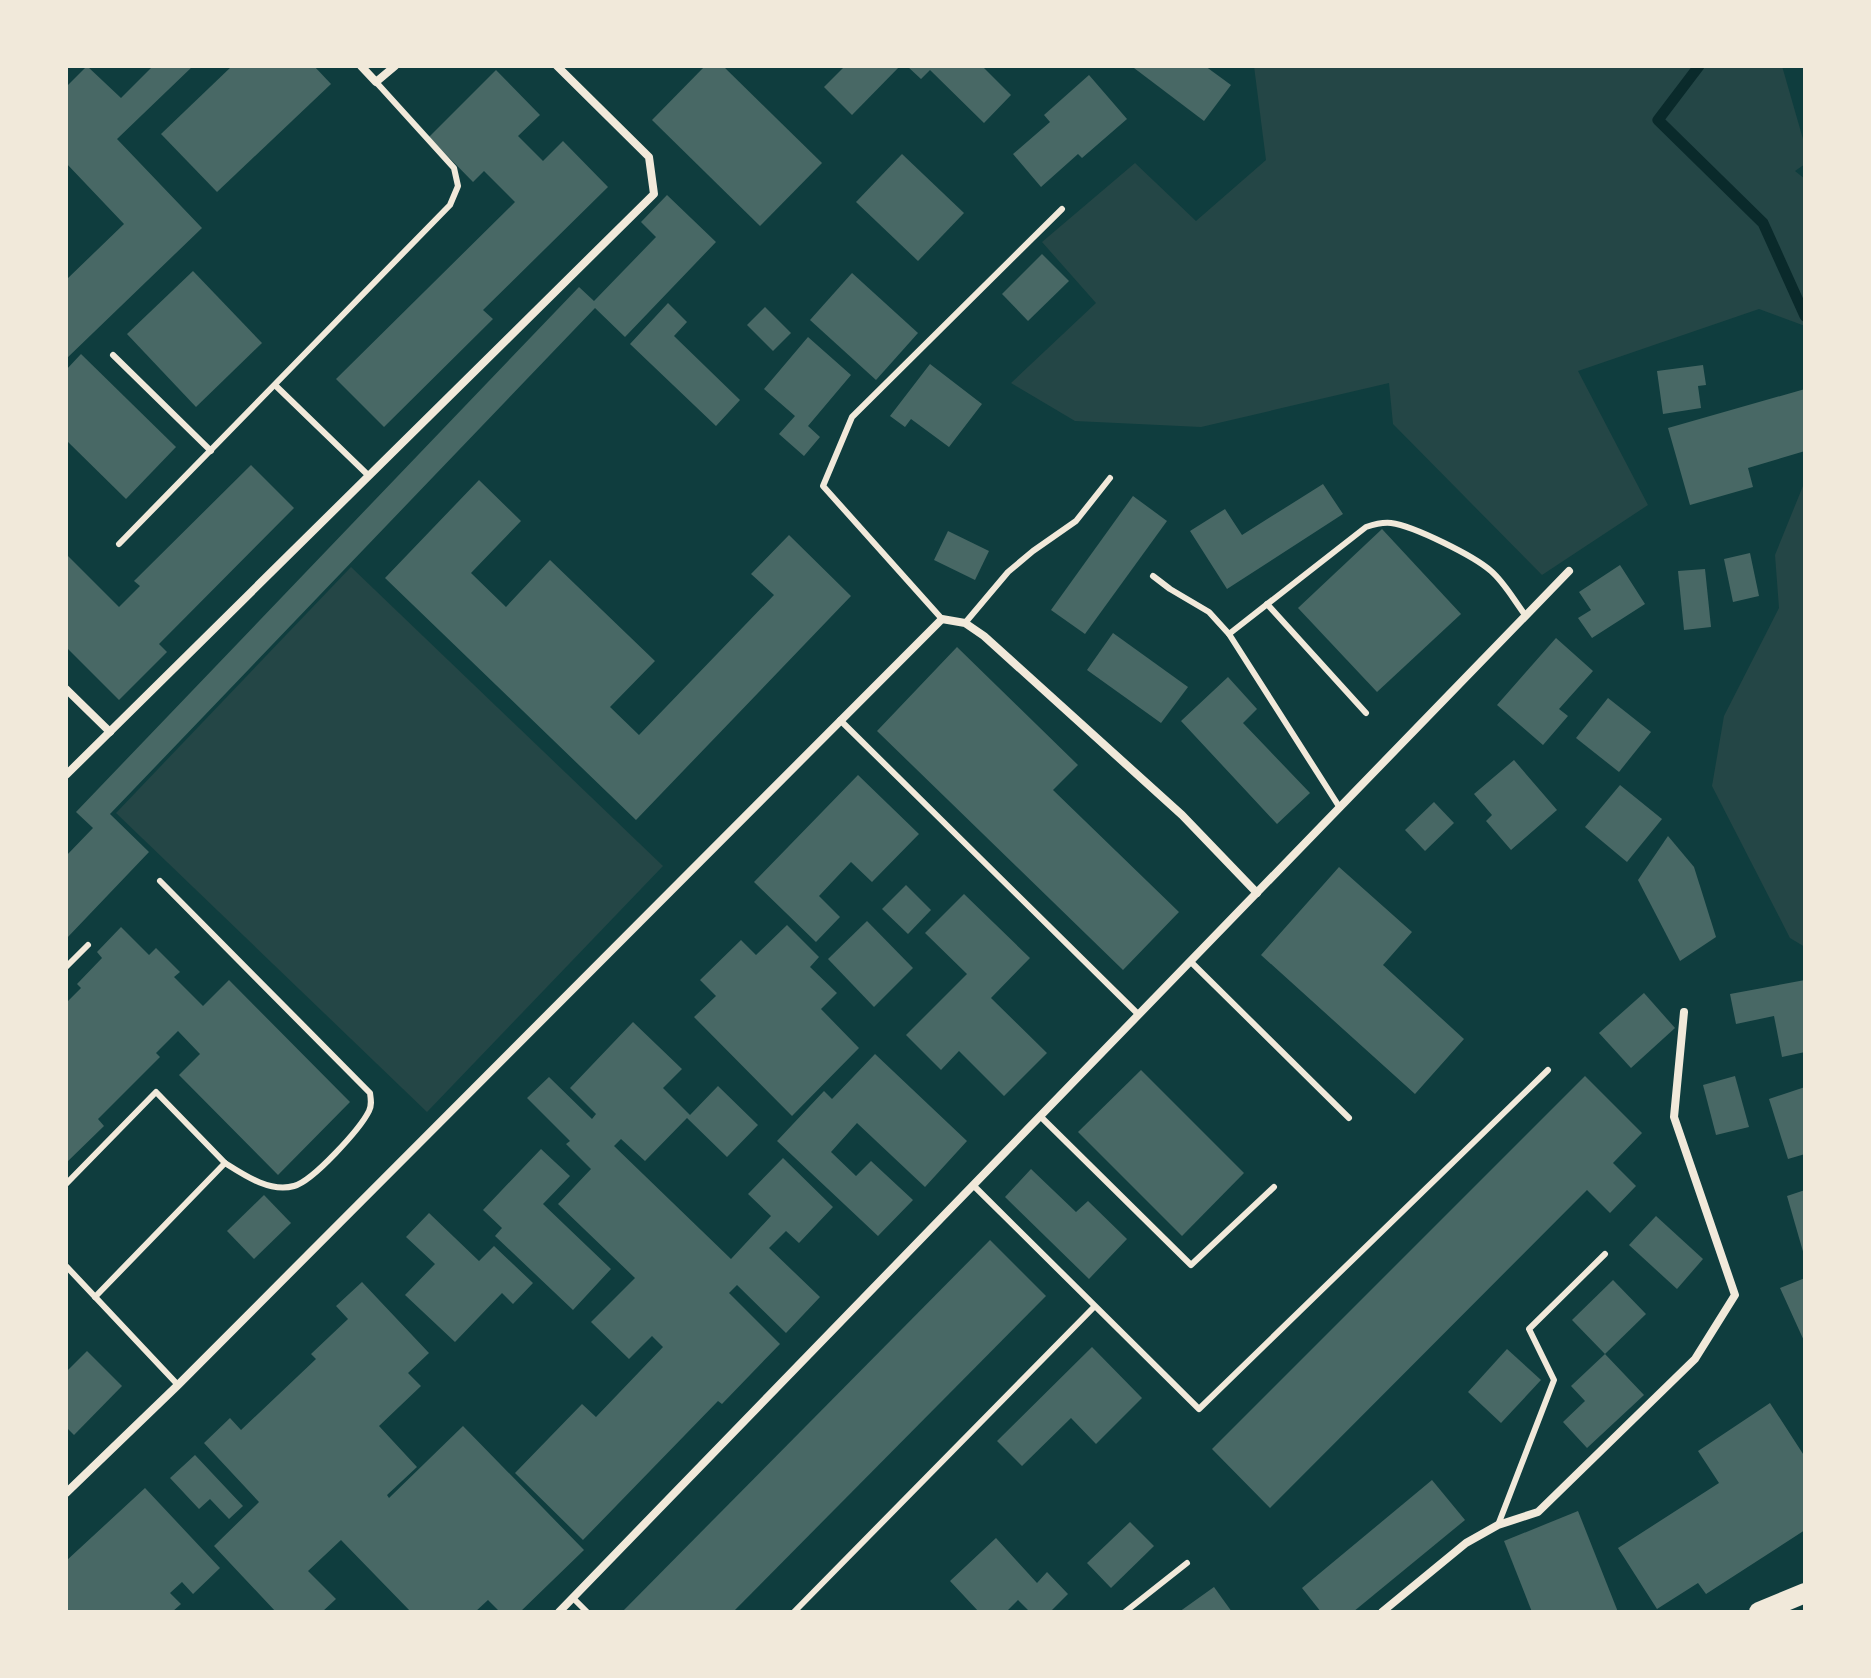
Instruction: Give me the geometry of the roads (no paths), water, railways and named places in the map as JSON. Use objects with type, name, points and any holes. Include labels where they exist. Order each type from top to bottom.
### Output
[{"type":"main road","points":[[1759,1612],[1805,1593]]},
{"type":"street","points":[[361,66],[376,82],[395,66]]},
{"type":"street","points":[[66,775],[654,194],[649,157],[557,66]]},
{"type":"street","points":[[559,1612],[1569,571]]},
{"type":"street","points":[[66,1493],[178,1385],[942,619],[965,623],[984,636],[1182,815],[1257,893]]},
{"type":"street","points":[[66,689],[110,732]]},
{"type":"street","points":[[1382,1612],[1466,1543],[1498,1525],[1538,1512],[1695,1359],[1735,1295],[1674,1117],[1684,1012]]},
{"type":"lane","points":[[119,544],[450,205],[458,186],[454,168],[376,82]]},
{"type":"lane","points":[[942,619],[823,486],[852,417],[1062,209]]},
{"type":"lane","points":[[113,355],[211,451]]},
{"type":"lane","points":[[276,386],[369,476]]},
{"type":"lane","points":[[965,623],[1008,572],[1076,521],[1110,478]]},
{"type":"lane","points":[[1229,634],[1366,527],[1393,523],[1432,538],[1492,572],[1526,616]]},
{"type":"lane","points":[[1153,576],[1209,612],[1229,634],[1340,808]]},
{"type":"lane","points":[[1267,604],[1366,713]]},
{"type":"lane","points":[[840,720],[1139,1015]]},
{"type":"lane","points":[[66,1184],[156,1092],[225,1163],[252,1180],[274,1187],[293,1187],[307,1180],[362,1122],[371,1107],[370,1093],[160,881]]},
{"type":"lane","points":[[66,967],[88,945]]},
{"type":"lane","points":[[1190,961],[1349,1118]]},
{"type":"lane","points":[[973,1185],[1199,1409],[1548,1070]]},
{"type":"lane","points":[[1040,1116],[1191,1265],[1274,1187]]},
{"type":"lane","points":[[95,1297],[225,1163]]},
{"type":"lane","points":[[1498,1525],[1554,1380],[1529,1329],[1605,1254]]},
{"type":"lane","points":[[66,1266],[178,1385]]},
{"type":"lane","points":[[794,1612],[1094,1307]]},
{"type":"lane","points":[[1125,1612],[1187,1563]]},
{"type":"lane","points":[[573,1598],[587,1612]]},
{"type":"waterway","points":[[1699,66],[1658,120],[1763,223],[1805,316]]}]
